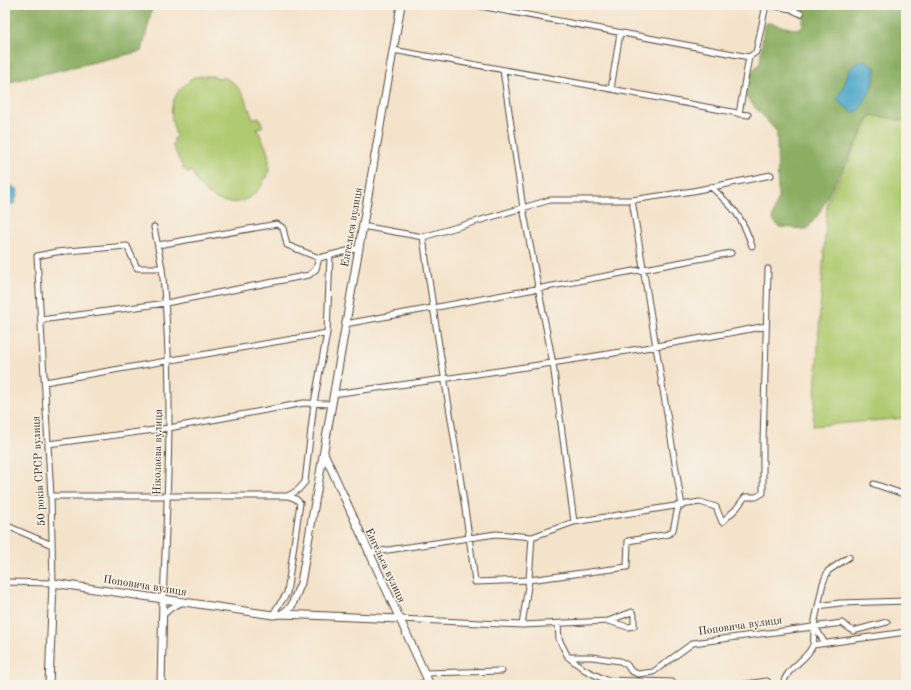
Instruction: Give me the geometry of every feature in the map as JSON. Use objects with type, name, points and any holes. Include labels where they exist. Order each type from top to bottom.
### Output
[{"type":"street","name":"Енгельса вулиця","points":[[282,614],[291,607],[301,583],[401,5]]},
{"type":"street","points":[[475,5],[749,57]]},
{"type":"street","points":[[739,114],[749,57],[756,52],[768,5],[774,8],[791,10],[801,14]]},
{"type":"street","points":[[611,88],[620,33]]},
{"type":"street","points":[[394,50],[611,88],[748,115]]},
{"type":"street","points":[[503,70],[523,208],[540,287],[553,364],[574,522]]},
{"type":"street","points":[[362,226],[423,237],[550,200],[632,200],[712,187],[771,175]]},
{"type":"street","points":[[712,187],[739,213],[752,246]]},
{"type":"street","points":[[423,237],[432,308],[446,380],[475,582],[529,580],[627,567],[628,542],[669,534],[673,530],[680,506],[657,347],[632,200]]},
{"type":"street","points":[[158,245],[277,224],[283,228],[287,244],[319,258],[359,248]]},
{"type":"street","name":"Ніколаєва вулиця","points":[[154,227],[162,268],[166,303],[169,361],[170,428],[161,685]]},
{"type":"street","name":"50 років СРСР вулиця","points":[[49,685],[53,583],[51,496],[37,256],[56,252],[127,246],[137,268],[162,268]]},
{"type":"street","points":[[345,324],[730,253]]},
{"type":"street","points":[[288,496],[298,490],[305,482],[314,403],[327,333],[330,255]]},
{"type":"street","points":[[41,320],[166,303],[309,275],[316,268],[319,258]]},
{"type":"street","points":[[368,553],[496,534],[532,537],[574,522],[700,502],[716,507],[722,522],[736,509],[745,497],[756,497],[763,493],[768,269]]},
{"type":"street","points":[[333,394],[446,380],[553,364],[657,347],[766,326]]},
{"type":"street","points":[[45,382],[327,333]]},
{"type":"street","points":[[48,444],[170,428],[304,403],[331,404]]},
{"type":"street","name":"Енгельса вулиця","points":[[324,453],[368,553],[429,683]]},
{"type":"street","points":[[874,484],[906,495]]},
{"type":"street","points":[[51,496],[288,496],[296,499],[300,503],[287,593],[281,604],[275,608],[273,615]]},
{"type":"street","points":[[5,525],[52,545]]},
{"type":"street","points":[[522,625],[529,580],[532,537]]},
{"type":"street","points":[[783,685],[786,675],[801,661],[813,645],[814,625],[828,571],[849,557]]},
{"type":"street","name":"Поповича вулиця","points":[[6,582],[53,583],[273,615],[282,614],[400,619]]},
{"type":"street","points":[[818,606],[840,603],[906,601]]},
{"type":"street","points":[[163,616],[171,608],[183,602]]},
{"type":"street","points":[[400,619],[522,625],[608,621],[628,627],[634,626],[634,615],[632,612],[628,612],[608,621]]},
{"type":"street","name":"Поповича вулиця","points":[[568,658],[592,657],[620,662],[628,665],[631,671],[638,674],[653,672],[693,643],[842,622],[854,631],[887,622]]},
{"type":"street","points":[[558,624],[559,640],[568,658],[585,670],[606,680],[672,682],[674,685]]},
{"type":"street","points":[[814,625],[824,642]]},
{"type":"street","points":[[813,645],[824,642],[842,642],[906,632]]},
{"type":"street","points":[[424,673],[502,671]]},
{"type":"street","points":[[740,685],[767,681],[770,685]]},
{"type":"street","points":[[415,685],[429,683]]},
{"type":"green space","points":[[5,5],[153,5],[142,51],[5,83]]},
{"type":"green space","points":[[804,5],[906,5],[906,121],[871,115],[818,215],[807,229],[779,227],[772,219],[778,198],[777,132],[744,95],[750,73],[760,63],[764,26],[767,23],[788,28],[801,28],[803,24]]},
{"type":"green space","points":[[199,76],[213,76],[222,79],[223,77],[235,84],[242,94],[253,119],[259,117],[263,126],[257,129],[268,153],[269,171],[267,178],[265,178],[258,190],[249,198],[238,202],[227,202],[216,199],[206,193],[198,183],[192,171],[188,173],[186,169],[184,170],[172,144],[175,142],[173,139],[177,137],[172,123],[173,102],[176,96],[180,90],[193,78]]},
{"type":"green space","points":[[871,115],[906,121],[906,418],[813,426],[827,203]]},
{"type":"water","points":[[865,60],[875,67],[875,78],[871,90],[861,107],[858,111],[852,112],[838,101],[837,96],[853,66],[858,62]]},
{"type":"water","points":[[5,181],[18,190],[15,203],[5,207]]}]
